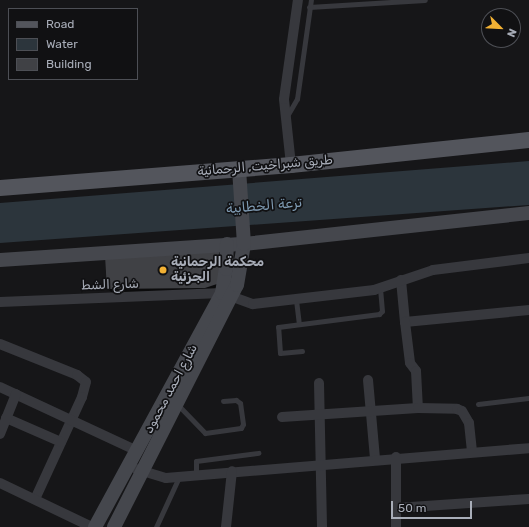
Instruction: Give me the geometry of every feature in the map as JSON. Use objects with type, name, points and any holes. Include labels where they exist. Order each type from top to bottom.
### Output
[{"type":"main road","name":"طريق شبراخيت, الرحمانية","points":[[0,188],[239,174],[290,159],[529,140]]},
{"type":"street","points":[[290,159],[287,116],[284,99],[298,0]]},
{"type":"street","name":"شارع احمد محمود","points":[[95,527],[137,450],[241,272],[244,244],[239,174]]},
{"type":"street","points":[[0,260],[244,244],[529,212]]},
{"type":"street","name":"شارع احمد محمود","points":[[114,527],[178,405],[227,295],[227,244]]},
{"type":"street","name":"شارع الشط","points":[[0,302],[227,295],[253,304],[380,289],[401,280],[433,270],[529,258]]},
{"type":"street","points":[[401,280],[410,363],[416,371],[418,408]]},
{"type":"street","points":[[405,322],[529,310]]},
{"type":"street","points":[[0,344],[82,378],[86,386],[34,499]]},
{"type":"street","points":[[368,380],[375,459]]},
{"type":"street","points":[[319,382],[322,463],[322,527]]},
{"type":"street","points":[[0,387],[137,450]]},
{"type":"street","points":[[0,434],[16,394]]},
{"type":"street","points":[[282,417],[418,408],[462,411],[469,423],[472,451]]},
{"type":"street","points":[[6,418],[61,442]]},
{"type":"street","points":[[129,466],[162,478],[322,463],[529,448]]},
{"type":"street","points":[[396,457],[396,527]]},
{"type":"street","points":[[226,527],[232,471]]},
{"type":"street","points":[[0,483],[92,527]]},
{"type":"street","points":[[396,508],[529,499]]},
{"type":"lane","points":[[287,116],[297,99],[311,0]]},
{"type":"lane","points":[[309,7],[425,0]]},
{"type":"lane","points":[[302,351],[279,353],[278,327],[379,314],[382,312],[380,289]]},
{"type":"lane","points":[[296,300],[298,324]]},
{"type":"lane","points":[[478,404],[529,398]]},
{"type":"lane","points":[[178,405],[205,433],[241,428],[243,424],[240,403],[236,400],[223,401]]},
{"type":"lane","points":[[196,474],[196,460],[258,453]]},
{"type":"lane","points":[[156,527],[180,476]]},
{"type":"water","name":"ترعة الخطابية","points":[[529,161],[529,205],[0,243],[0,203]]},
{"type":"building","name":"محكمة الرحمانية الجزئية","points":[[219,250],[220,283],[205,288],[107,289],[105,256]]},
{"type":"place","name":"محكمة الرحمانية الجزئية","points":[[163,270]]}]
